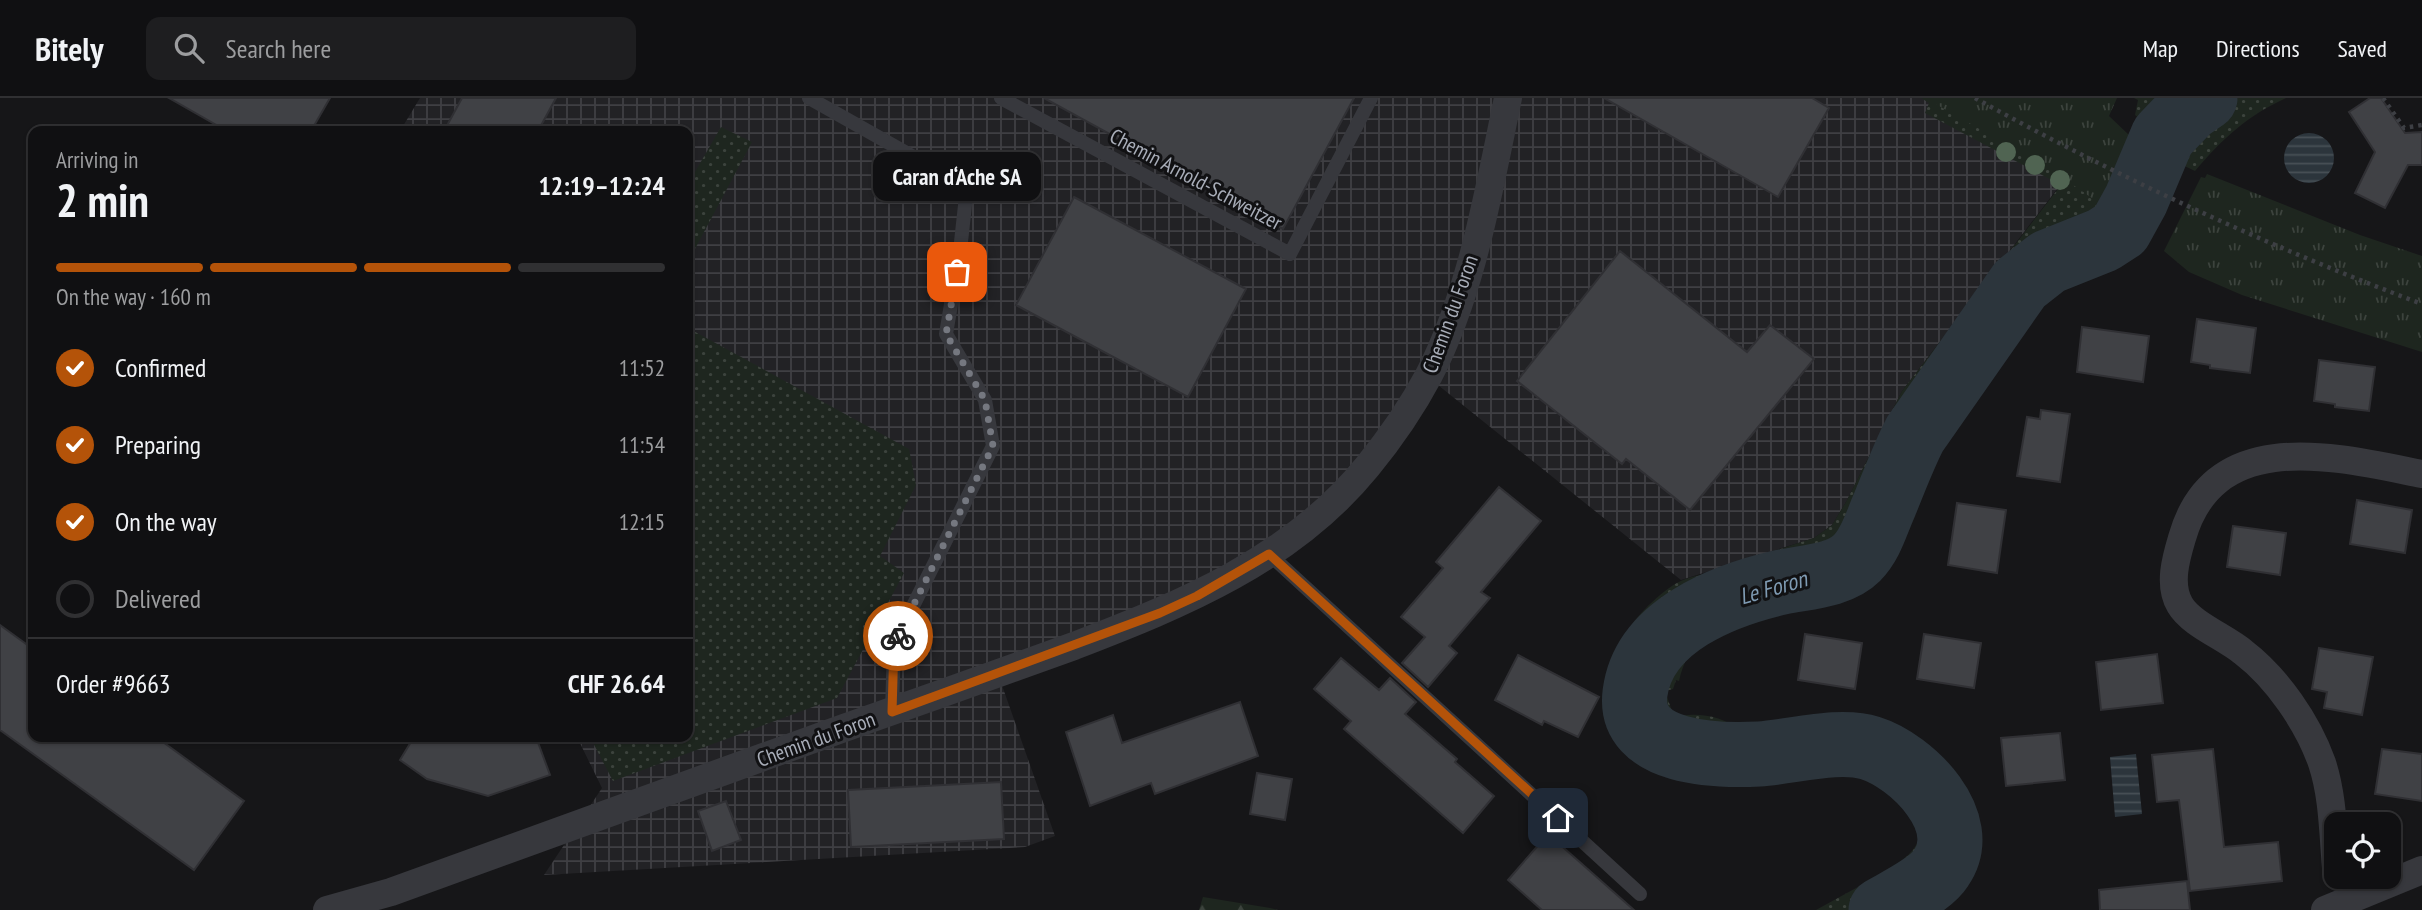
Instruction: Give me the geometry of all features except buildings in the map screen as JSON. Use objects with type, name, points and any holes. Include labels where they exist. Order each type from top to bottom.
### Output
[{"type":"street","name":"Chemin du Foron","points":[[327,910],[391,892],[1160,613],[1197,596],[1269,554],[1316,518],[1365,469],[1406,414],[1428,377],[1464,285],[1508,98]]},
{"type":"street","points":[[2329,812],[2322,763],[2305,727],[2280,690],[2245,653],[2190,616],[2180,605],[2175,592],[2177,556],[2187,520],[2200,498],[2215,482],[2243,465],[2271,457],[2305,455],[2422,474]]},
{"type":"street","points":[[2334,896],[2422,870]]},
{"type":"lane","points":[[809,98],[967,187],[960,251],[946,334],[985,400],[993,446],[894,644],[892,712]]},
{"type":"lane","name":"Chemin Arnold-Schweitzer","points":[[1001,98],[1290,254],[1371,98]]},
{"type":"lane","points":[[1269,554],[1640,894]]},
{"type":"path","points":[[1975,98],[2068,149],[2185,205],[2324,267],[2422,304]]},
{"type":"path","points":[[2383,98],[2404,128],[2422,125]]},
{"type":"shaded area","points":[[420,98],[1925,98],[2064,180],[1902,391],[1846,502],[1832,525],[1814,538],[1681,580],[1428,377],[1292,537],[998,674],[1055,836],[1025,847],[544,875],[602,788],[579,742],[693,742],[693,126],[403,126]]},
{"type":"shaded area","points":[[2309,133],[2327,140],[2334,158],[2327,176],[2309,183],[2291,176],[2284,158],[2291,140]]},
{"type":"shaded area","points":[[2136,754],[2142,814],[2115,817],[2110,757]]},
{"type":"green space","points":[[1921,98],[1934,98],[2111,184],[2102,206],[2112,190],[2126,195],[2113,215],[2094,231],[2027,263],[1970,341],[1921,400],[1896,450],[1872,511],[1847,550],[1830,559],[1730,586],[1676,613],[1636,655],[1626,674],[1624,688],[1625,710],[1639,740],[1664,758],[1697,764],[1735,765],[1850,757],[1883,765],[1917,790],[1929,807],[1936,828],[1935,849],[1925,867],[1853,910],[1816,910],[1892,868],[1912,850],[1920,829],[1904,803],[1892,792],[1865,778],[1823,776],[1719,779],[1684,775],[1654,766],[1630,750],[1616,726],[1610,687],[1615,664],[1627,634],[1645,609],[1669,588],[1686,579],[1814,538],[1832,525],[1902,391],[2061,185],[1925,113],[1929,103]]},
{"type":"green space","points":[[1925,98],[2117,98],[2109,116],[2130,136],[2129,152],[2099,203],[2047,167]]},
{"type":"green space","points":[[2134,98],[2154,98],[2166,116],[2156,132],[2135,115],[2138,100]]},
{"type":"green space","points":[[2154,98],[2190,98],[2166,116]]},
{"type":"green space","points":[[2238,98],[2286,98],[2259,112],[2236,129],[2195,171],[2164,156],[2198,116]]},
{"type":"green space","points":[[721,127],[752,142],[693,253],[693,171],[695,172]]},
{"type":"green space","points":[[2207,174],[2360,235],[2422,256],[2422,352],[2242,295],[2189,272],[2164,251],[2201,177],[2205,178]]},
{"type":"green space","points":[[693,331],[909,449],[916,485],[880,556],[904,573],[837,698],[613,781],[593,742],[693,742]]},
{"type":"green space","points":[[1743,607],[1742,623],[1709,637],[1694,649],[1679,681],[1676,680],[1673,689],[1665,691],[1674,717],[1700,715],[1717,718],[1739,731],[1756,731],[1755,742],[1712,741],[1666,734],[1650,718],[1643,693],[1644,683],[1652,667],[1695,628]]},
{"type":"green space","points":[[1203,897],[1270,908],[1278,910],[1199,910]]},
{"type":"waterway","name":"Le Foron","points":[[1881,910],[1913,892],[1936,874],[1949,850],[1949,832],[1944,813],[1919,780],[1886,755],[1858,745],[1830,745],[1759,754],[1721,754],[1679,748],[1660,740],[1645,729],[1636,714],[1635,693],[1642,669],[1654,649],[1670,631],[1713,605],[1760,588],[1832,572],[1857,558],[1873,533],[1915,434],[2020,284],[2048,262],[2103,240],[2120,229],[2136,200],[2163,136],[2189,109],[2205,98]]},
{"type":"way so far","points":[[898,636],[993,446],[985,400],[946,334],[957,272]]},
{"type":"place","name":"Caran d‘Ache SA","points":[[957,272]]},
{"type":"route","points":[[898,636],[894,644],[892,712],[1160,613],[1197,596],[1269,554],[1558,818]]}]
